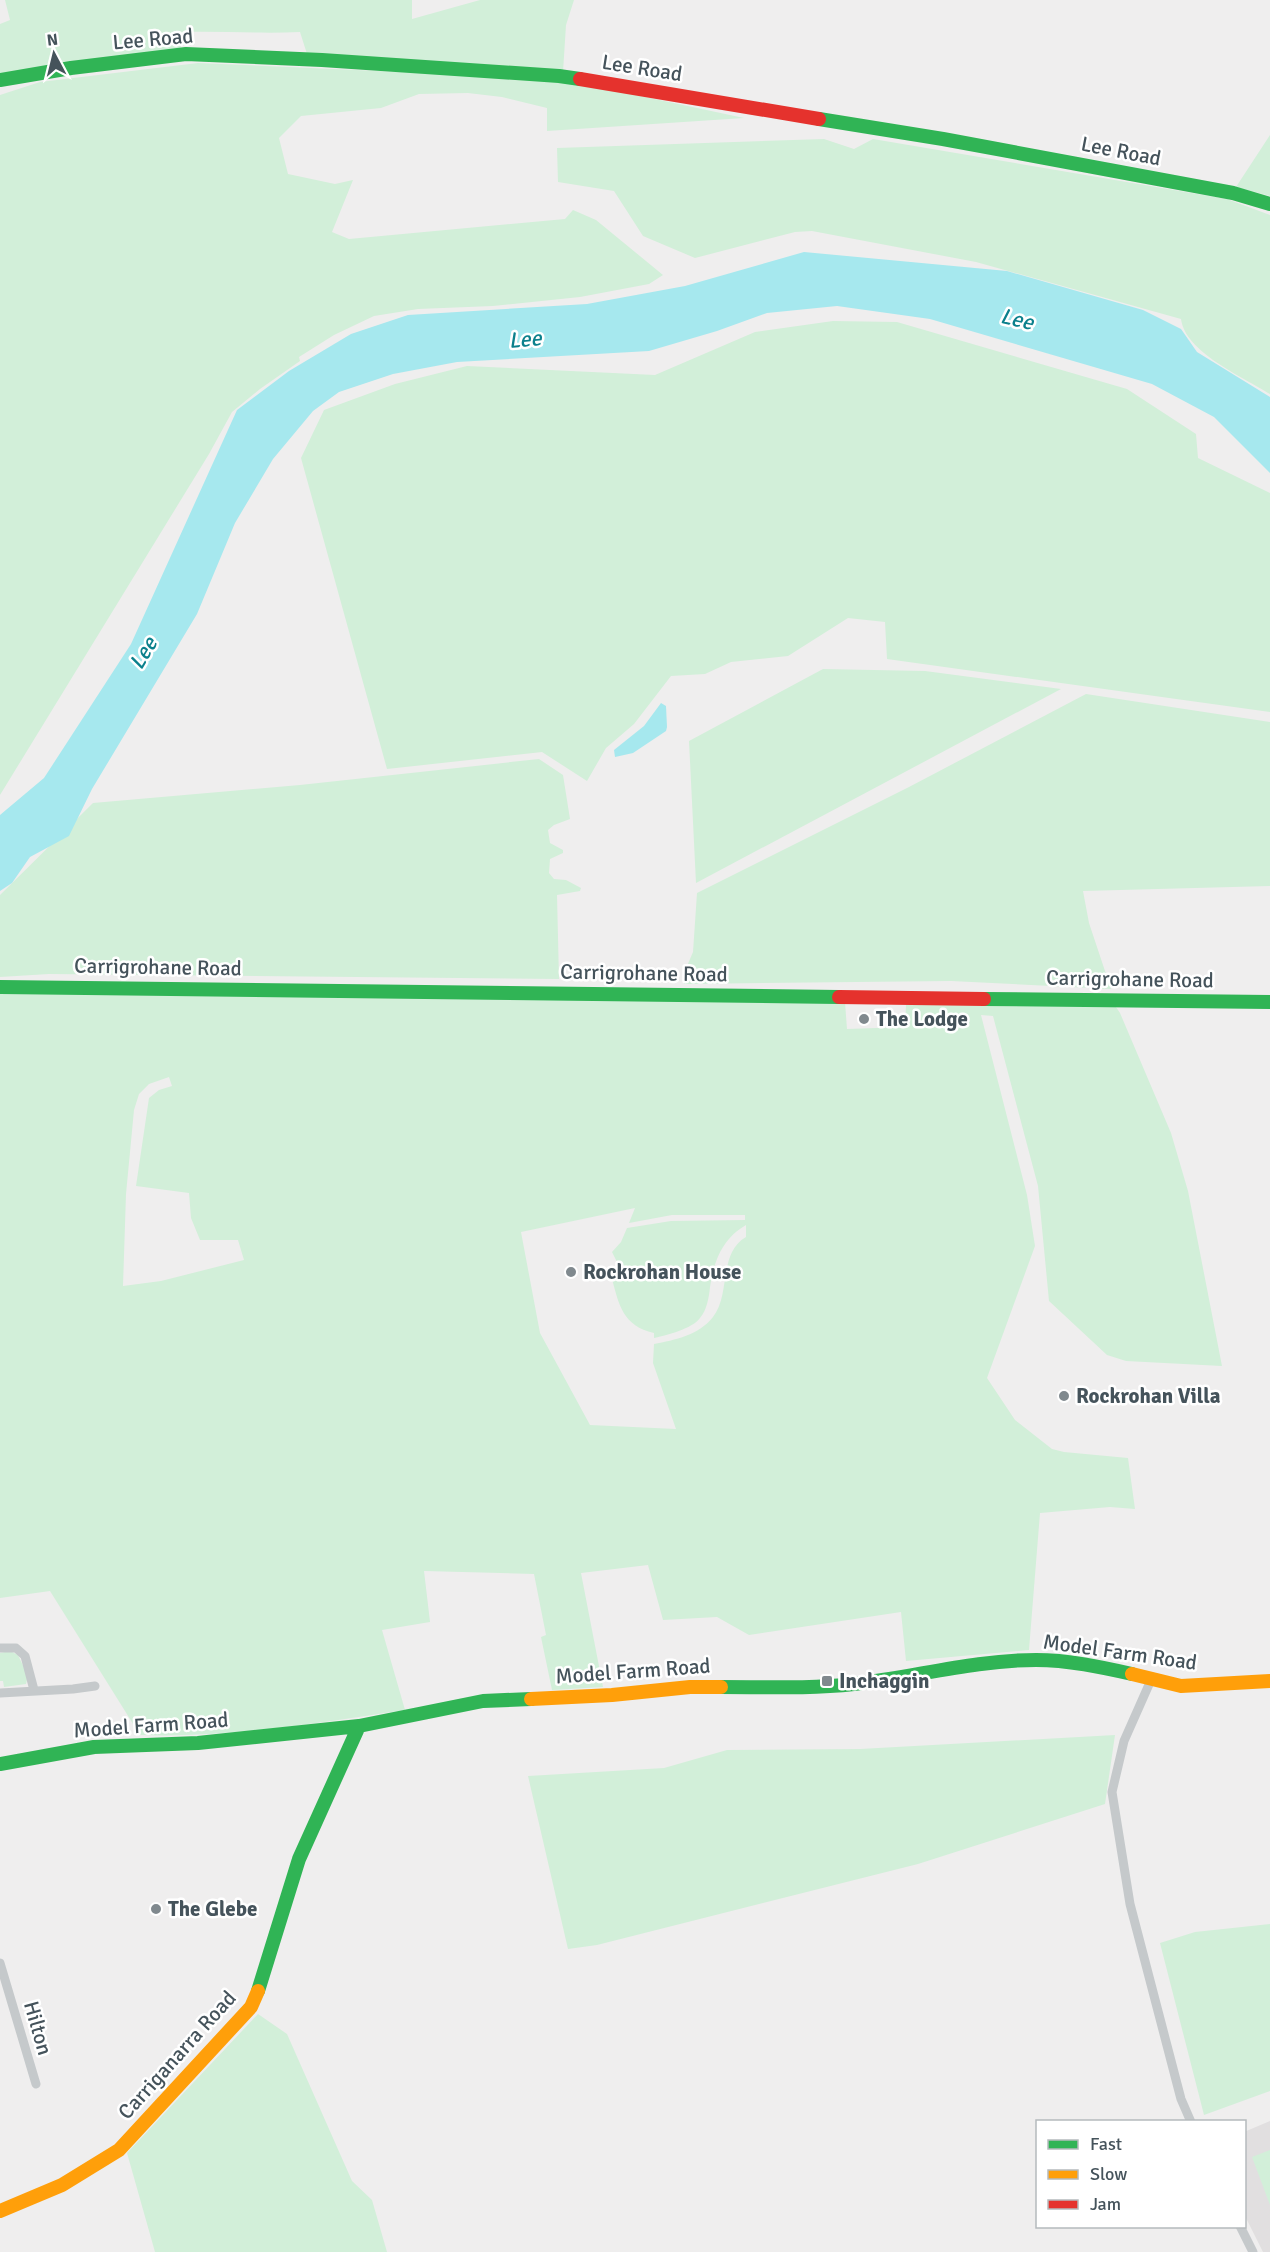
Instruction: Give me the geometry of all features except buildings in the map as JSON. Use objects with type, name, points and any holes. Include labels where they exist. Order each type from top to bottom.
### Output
[{"type":"main road","name":"Lee Road","points":[[0,80],[71,68],[186,54],[322,60],[559,76],[943,139],[1233,194],[1270,204]]},
{"type":"main road","name":"Carrigrohane Road","points":[[0,987],[1270,1002]]},
{"type":"main road","name":"Model Farm Road","points":[[0,1764],[94,1747],[198,1743],[359,1726],[483,1701],[612,1695],[690,1687],[806,1687],[853,1684],[971,1666],[1037,1660],[1100,1667],[1181,1686],[1270,1681]]},
{"type":"main road","name":"Carriganarra Road","points":[[0,2211],[30,2201],[62,2186],[94,2168],[119,2150],[250,2007],[263,1979],[299,1859],[359,1726]]},
{"type":"street","points":[[0,1648],[16,1648],[25,1656],[34,1690]]},
{"type":"street","points":[[1151,1680],[1124,1741],[1112,1792],[1130,1904],[1181,2099],[1191,2120]]},
{"type":"street","points":[[0,1693],[95,1686]]},
{"type":"street","name":"Hilton","points":[[0,1963],[3,1982],[36,2084]]},
{"type":"street","points":[[1241,2228],[1253,2252]]},
{"type":"shaded area","points":[[1270,2121],[1270,2252],[1263,2252],[1246,2218],[1246,2131]]},
{"type":"green space","points":[[5,0],[412,0],[412,19],[480,0],[574,0],[566,25],[563,72],[307,54],[300,32],[183,32],[180,52],[0,74],[0,24],[10,20]]},
{"type":"green space","points":[[198,63],[561,79],[744,118],[547,131],[547,108],[502,97],[468,93],[419,94],[381,108],[301,116],[279,138],[288,174],[335,184],[353,180],[332,232],[349,239],[565,219],[573,210],[596,220],[663,275],[649,284],[580,297],[493,306],[418,309],[374,316],[334,335],[299,357],[300,361],[232,412],[209,454],[0,795],[0,95],[40,82]]},
{"type":"green space","points":[[1270,135],[1270,196],[1236,187]]},
{"type":"green space","points":[[824,139],[854,149],[873,139],[1227,199],[1270,215],[1270,394],[1231,372],[1204,353],[1185,331],[1181,319],[976,262],[812,231],[795,232],[695,258],[643,236],[614,191],[558,182],[557,148]]},
{"type":"green space","points":[[833,321],[897,322],[1127,389],[1196,434],[1198,458],[1270,493],[1270,712],[887,659],[885,622],[848,618],[788,656],[731,662],[705,674],[671,676],[634,724],[606,748],[587,781],[542,752],[387,769],[301,458],[324,410],[395,384],[467,366],[655,375],[755,332]]},
{"type":"green space","points":[[823,669],[925,671],[1061,689],[696,883],[689,741]]},
{"type":"green space","points":[[1086,694],[1270,722],[1270,886],[1083,891],[1089,923],[1111,989],[951,981],[684,984],[687,966],[693,952],[697,893],[909,787]]},
{"type":"green space","points":[[539,759],[563,775],[570,819],[548,830],[550,843],[563,850],[563,853],[550,859],[549,873],[554,879],[566,880],[581,888],[580,891],[557,895],[559,979],[49,974],[0,977],[0,895],[93,803],[300,785]]},
{"type":"green space","points":[[0,992],[845,1002],[847,1029],[905,1027],[906,1005],[1114,1004],[1120,1013],[1171,1133],[1188,1191],[1222,1366],[1126,1361],[1107,1355],[1049,1301],[1038,1186],[993,1016],[981,1015],[1027,1195],[1035,1246],[987,1378],[1015,1420],[1052,1449],[1128,1458],[1135,1509],[1110,1507],[1040,1513],[1029,1650],[906,1661],[901,1612],[749,1635],[717,1617],[663,1620],[648,1565],[581,1573],[603,1687],[552,1690],[541,1637],[546,1635],[534,1574],[424,1571],[430,1622],[382,1630],[405,1710],[240,1732],[140,1735],[50,1591],[0,1598]],"holes":[[[169,1077],[172,1086],[159,1090],[149,1098],[136,1186],[189,1193],[191,1218],[200,1240],[238,1240],[244,1260],[161,1281],[123,1286],[126,1194],[134,1110],[139,1094],[149,1084]],[[635,1208],[629,1223],[672,1215],[745,1215],[745,1220],[671,1221],[627,1228],[621,1242],[612,1252],[619,1266],[612,1279],[620,1306],[629,1320],[644,1330],[654,1333],[654,1338],[685,1328],[700,1318],[707,1303],[714,1268],[720,1252],[731,1237],[746,1225],[746,1237],[737,1244],[728,1263],[722,1297],[713,1317],[694,1332],[654,1344],[653,1363],[676,1429],[590,1425],[540,1333],[521,1232]]]},
{"type":"green space","points":[[10,1651],[18,1655],[28,1676],[26,1684],[4,1687],[3,1681],[0,1681],[0,1653]]},
{"type":"green space","points":[[1115,1735],[1105,1804],[918,1864],[597,1945],[568,1949],[528,1776],[664,1768],[727,1750],[860,1749]]},
{"type":"green space","points":[[1270,1924],[1270,2091],[1204,2115],[1160,1943],[1195,1932]]},
{"type":"green space","points":[[258,2014],[287,2034],[352,2181],[372,2200],[387,2252],[155,2252],[127,2153]]},
{"type":"green space","points":[[1270,2150],[1270,2205],[1252,2157]]},
{"type":"water","name":"Lee","points":[[804,252],[1007,271],[1143,310],[1181,329],[1197,352],[1270,397],[1270,473],[1214,417],[1152,384],[930,319],[837,306],[767,313],[717,331],[649,351],[457,362],[393,374],[339,392],[313,411],[273,459],[235,523],[197,614],[92,789],[69,836],[30,857],[12,883],[0,891],[0,815],[44,778],[131,644],[237,410],[289,371],[351,334],[408,315],[587,304],[685,286]]},
{"type":"water","points":[[661,703],[666,706],[666,731],[633,753],[615,757],[614,750],[644,726]]},
{"type":"traffic: fast","points":[[0,80],[71,68],[186,54],[322,60],[580,79]]},
{"type":"traffic: fast","points":[[819,119],[943,139],[1233,193],[1270,204]]},
{"type":"traffic: fast","points":[[0,987],[839,997]]},
{"type":"traffic: fast","points":[[984,999],[1270,1002]]},
{"type":"traffic: fast","points":[[721,1687],[837,1686],[990,1663],[1036,1660],[1096,1666],[1132,1674]]},
{"type":"traffic: fast","points":[[0,1764],[94,1747],[198,1743],[359,1726],[483,1701],[531,1699]]},
{"type":"traffic: fast","points":[[258,1991],[299,1859],[359,1726]]},
{"type":"traffic: slow","points":[[1132,1674],[1181,1686],[1270,1681]]},
{"type":"traffic: slow","points":[[531,1699],[612,1695],[690,1687],[721,1687]]},
{"type":"traffic: slow","points":[[0,2211],[62,2185],[119,2150],[251,2007],[258,1991]]},
{"type":"traffic: jam","points":[[580,79],[819,119]]},
{"type":"traffic: jam","points":[[839,997],[984,999]]},
{"type":"place","name":"The Lodge","points":[[864,1019]]},
{"type":"place","name":"Rockrohan House","points":[[571,1272]]},
{"type":"place","name":"Rockrohan Villa","points":[[1064,1396]]},
{"type":"place","name":"Inchaggin","points":[[827,1681]]},
{"type":"place","name":"The Glebe","points":[[156,1909]]}]
